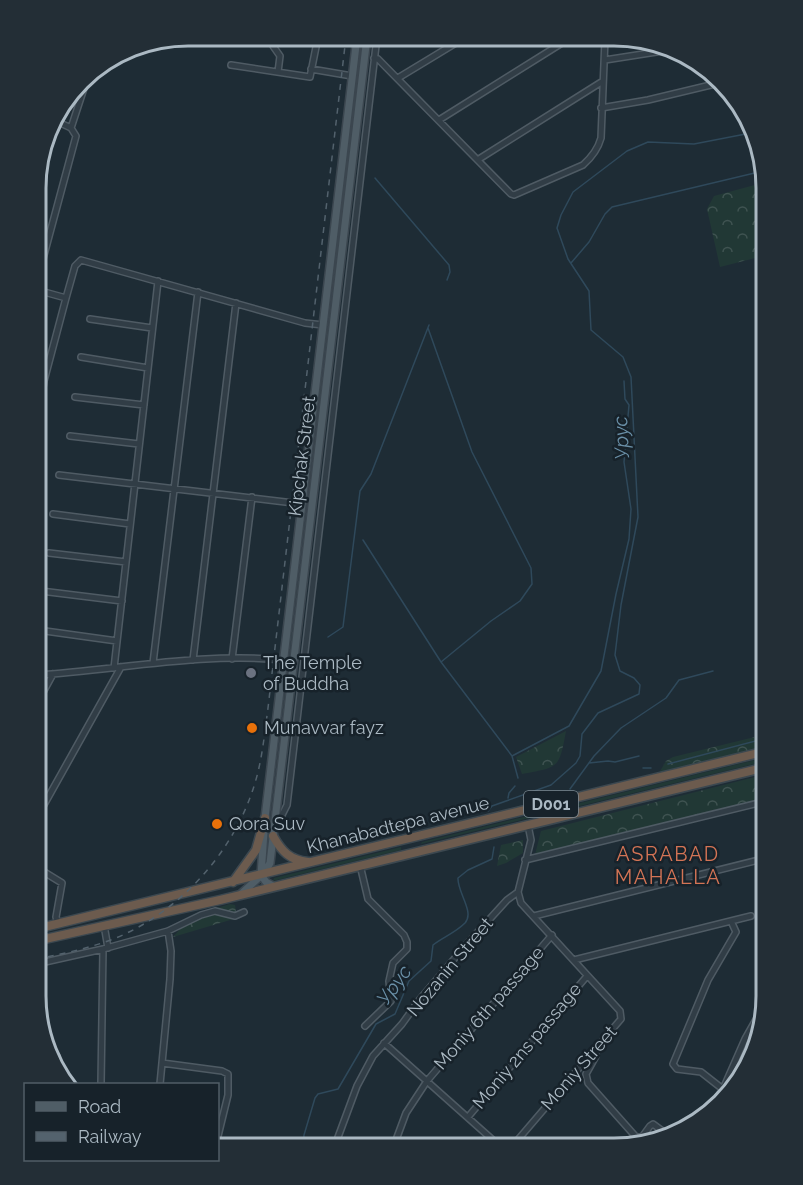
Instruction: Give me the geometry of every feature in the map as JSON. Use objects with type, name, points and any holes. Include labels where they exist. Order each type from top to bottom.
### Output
[{"type":"highway","name":"Khanabadtepa avenue","points":[[46,927],[756,754]]},
{"type":"highway","name":"Khanabadtepa avenue","points":[[46,939],[241,894],[756,769]]},
{"type":"highway","points":[[236,881],[256,850],[265,818]]},
{"type":"highway","points":[[273,836],[281,850],[290,857],[315,862]]},
{"type":"highway","points":[[416,837],[413,846],[418,851]]},
{"type":"main road","name":"Kipchak Street","points":[[261,875],[265,818],[356,47]]},
{"type":"main road","name":"Kipchak Street","points":[[241,894],[270,863],[366,47]]},
{"type":"main road","points":[[282,670],[292,671]]},
{"type":"main road","points":[[261,875],[273,886]]},
{"type":"main road","points":[[236,881],[241,894]]},
{"type":"street","points":[[398,78],[450,46]]},
{"type":"street","points":[[439,120],[557,46]]},
{"type":"street","points":[[374,58],[398,78],[512,195],[583,165],[594,153],[601,138],[605,46]]},
{"type":"street","points":[[274,47],[280,56],[278,72]]},
{"type":"street","points":[[231,65],[310,78],[316,47]]},
{"type":"street","points":[[275,823],[287,805],[375,47]]},
{"type":"street","points":[[605,60],[655,52]]},
{"type":"street","points":[[311,69],[352,76]]},
{"type":"street","points":[[479,159],[603,81]]},
{"type":"street","points":[[601,108],[648,100],[711,85]]},
{"type":"street","points":[[71,128],[82,95]]},
{"type":"street","points":[[46,248],[76,140],[76,133],[62,124]]},
{"type":"street","points":[[46,373],[75,266],[81,260],[305,323],[323,325]]},
{"type":"street","points":[[114,668],[158,281]]},
{"type":"street","points":[[46,292],[66,298]]},
{"type":"street","points":[[153,663],[198,292]]},
{"type":"street","points":[[193,660],[236,303]]},
{"type":"street","points":[[90,319],[152,328]]},
{"type":"street","points":[[81,357],[148,368]]},
{"type":"street","points":[[75,397],[144,405]]},
{"type":"street","points":[[70,436],[139,444]]},
{"type":"street","points":[[59,475],[302,504]]},
{"type":"street","points":[[232,659],[252,497]]},
{"type":"street","points":[[53,514],[130,524]]},
{"type":"street","points":[[49,553],[126,562]]},
{"type":"street","points":[[46,592],[122,601]]},
{"type":"street","points":[[46,631],[117,641]]},
{"type":"street","points":[[46,674],[193,660],[284,660]]},
{"type":"street","points":[[46,801],[121,667]]},
{"type":"street","points":[[46,688],[54,674]]},
{"type":"street","points":[[525,860],[756,804]]},
{"type":"street","points":[[518,892],[531,840],[528,825]]},
{"type":"street","points":[[534,916],[756,861]]},
{"type":"street","points":[[360,865],[368,899],[404,935],[407,946],[407,949],[393,963],[389,981],[391,1001],[365,1026]]},
{"type":"street","points":[[46,873],[62,883],[56,917],[58,924]]},
{"type":"street","name":"Moniy Street","points":[[518,892],[523,906],[552,935],[622,1015],[519,1138]]},
{"type":"street","name":"Nozanin Street","points":[[338,1138],[360,1078],[368,1064],[473,938],[507,900],[518,892]]},
{"type":"street","points":[[46,962],[106,949],[168,931],[208,913],[219,911],[235,916],[244,912]]},
{"type":"street","points":[[574,960],[752,916]]},
{"type":"street","points":[[722,1088],[701,1072],[677,1069],[673,1065],[708,980],[736,932],[731,921]]},
{"type":"street","points":[[102,1083],[105,925]]},
{"type":"street","points":[[160,1083],[170,979],[168,931]]},
{"type":"street","name":"Moniy 6th passage","points":[[397,1138],[406,1113],[426,1081],[552,935]]},
{"type":"street","name":"Moniy 2ns passage","points":[[468,1117],[587,976]]},
{"type":"street","points":[[724,1086],[754,1023]]},
{"type":"street","points":[[384,1043],[491,1138]]},
{"type":"street","points":[[595,1049],[596,1056],[586,1074],[588,1083],[636,1137]]},
{"type":"street","points":[[162,1063],[222,1071],[228,1074],[228,1095],[219,1132]]},
{"type":"street","points":[[643,1136],[653,1124],[662,1130]]},
{"type":"green space","points":[[756,185],[756,258],[720,267],[707,209],[714,196]]},
{"type":"green space","points":[[566,731],[559,759],[555,764],[544,770],[522,774],[516,757]]},
{"type":"green space","points":[[756,737],[756,749],[659,773],[666,761],[673,757]]},
{"type":"green space","points":[[756,760],[756,764],[421,844]]},
{"type":"green space","points":[[756,777],[756,802],[535,855],[541,831]]},
{"type":"green space","points":[[523,840],[523,853],[497,866],[501,845]]},
{"type":"green space","points":[[401,847],[401,850],[273,881],[274,878]]},
{"type":"green space","points":[[230,904],[235,905],[237,918],[173,937],[193,915]]},
{"type":"waterway","name":"Урус","points":[[488,811],[492,806],[551,785],[576,763],[580,756],[582,734],[598,713],[639,694],[640,685],[634,678],[620,671],[615,655],[621,605],[638,517],[631,377],[623,357],[591,330],[589,291],[568,259],[557,228],[561,215],[573,192],[627,151],[648,142],[694,144],[746,134]]},
{"type":"waterway","points":[[571,263],[589,242],[605,214],[612,207],[755,173]]},
{"type":"waterway","points":[[375,178],[449,265],[450,272],[447,280]]},
{"type":"waterway","points":[[328,637],[343,627],[360,491],[371,474],[429,325]]},
{"type":"waterway","points":[[428,328],[472,452],[531,568],[532,584],[520,601],[491,621],[441,662]]},
{"type":"waterway","points":[[512,756],[569,726],[601,671],[629,539],[631,509],[624,462],[629,405],[625,399],[624,381]]},
{"type":"waterway","points":[[363,540],[441,662],[512,756],[518,778]]},
{"type":"waterway","points":[[570,789],[594,756],[621,728],[666,698],[679,680],[713,671]]},
{"type":"waterway","points":[[668,764],[756,741]]},
{"type":"waterway","points":[[589,763],[615,762],[639,756]]},
{"type":"waterway","points":[[643,768],[651,768]]},
{"type":"waterway","points":[[508,798],[515,786]]},
{"type":"waterway","name":"Урус","points":[[304,1138],[315,1098],[318,1094],[338,1089],[376,1024],[395,1014],[409,981],[431,961],[433,945],[465,923],[468,913],[458,878],[468,870],[492,859],[494,847]]},
{"type":"railway","points":[[46,957],[116,938],[141,926],[165,910],[206,872],[238,825],[250,799],[264,740],[345,47]]},
{"type":"place","name":"The Temple of Buddha","points":[[251,673]]},
{"type":"place","name":"Munavvar fayz","points":[[252,728]]},
{"type":"place","name":"Qora Suv","points":[[217,824]]},
{"type":"district","name":"ASRABAD MAHALLA","points":[[668,866]]}]
